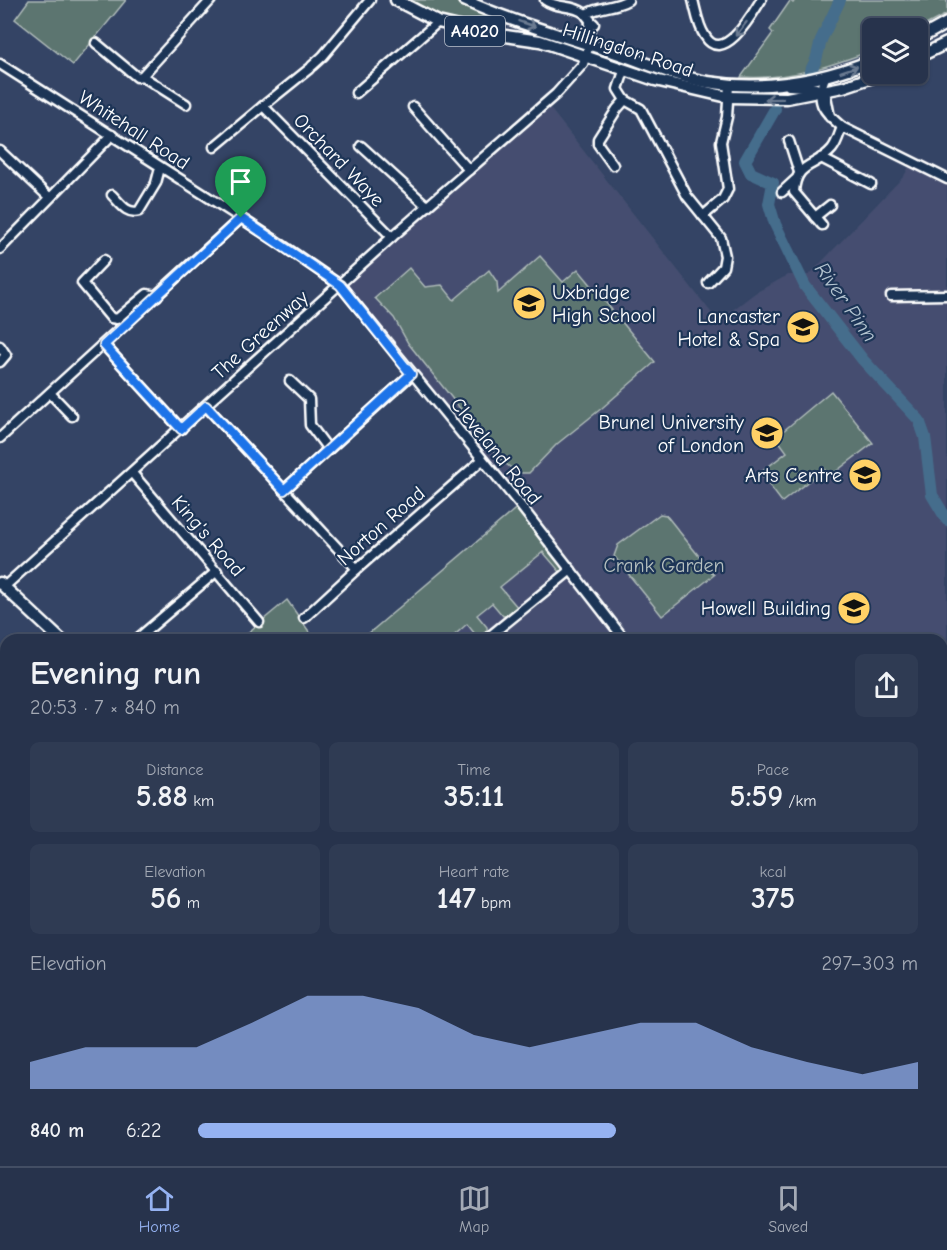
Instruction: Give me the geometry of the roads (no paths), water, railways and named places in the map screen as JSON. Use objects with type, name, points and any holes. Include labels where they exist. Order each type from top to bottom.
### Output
[{"type":"main road","name":"Hillingdon Road","points":[[396,0],[438,22],[485,33],[588,46],[624,71],[666,84],[728,97],[787,98],[820,93]]},
{"type":"main road","name":"Hillingdon Road","points":[[464,0],[483,9],[588,46],[705,82],[729,85],[782,84]]},
{"type":"main road","name":"A4020","points":[[483,9],[496,17],[500,26],[495,32],[485,33]]},
{"type":"main road","points":[[928,33],[947,23]]},
{"type":"main road","points":[[928,52],[947,43]]},
{"type":"main road","name":"A4020","points":[[782,84],[825,76],[862,64]]},
{"type":"main road","name":"A4020","points":[[820,93],[862,81]]},
{"type":"main road","points":[[2,585],[52,634]]},
{"type":"street","points":[[142,76],[211,0]]},
{"type":"street","name":"Orchard Waye","points":[[214,147],[323,56],[370,0]]},
{"type":"street","points":[[545,0],[552,5],[576,9],[588,17]]},
{"type":"street","points":[[588,17],[599,8],[622,4],[628,0]]},
{"type":"street","points":[[693,0],[704,36],[721,45],[731,41],[761,0]]},
{"type":"street","points":[[588,17],[588,46]]},
{"type":"street","points":[[356,93],[438,22]]},
{"type":"street","points":[[96,43],[137,77],[142,76],[186,104]]},
{"type":"street","name":"The Greenway","points":[[2,585],[132,473],[392,237],[556,94],[579,69],[588,46]]},
{"type":"street","name":"Whitehall Road","points":[[0,64],[241,218],[340,285]]},
{"type":"street","points":[[624,71],[618,89],[625,100],[641,109],[687,196],[721,238],[725,256],[720,272],[708,283]]},
{"type":"street","points":[[825,76],[820,93],[821,106],[830,117],[842,127],[947,179]]},
{"type":"street","points":[[782,84],[812,87],[820,93]]},
{"type":"street","points":[[703,216],[723,199],[728,189],[721,142],[729,85]]},
{"type":"street","points":[[613,165],[598,144],[598,139],[625,100]]},
{"type":"street","name":"Orchard Waye","points":[[263,106],[392,237]]},
{"type":"street","points":[[413,107],[469,170]]},
{"type":"street","points":[[782,192],[797,176],[833,148],[842,127]]},
{"type":"street","points":[[0,249],[112,135]]},
{"type":"street","points":[[789,141],[797,176],[794,192],[822,225]]},
{"type":"street","points":[[362,146],[427,206]]},
{"type":"street","points":[[0,151],[49,197]]},
{"type":"street","points":[[821,158],[871,184]]},
{"type":"street","points":[[112,195],[127,211],[133,213],[139,211],[156,183],[160,168]]},
{"type":"street","points":[[815,217],[830,205]]},
{"type":"street","points":[[2,432],[104,345],[241,218]]},
{"type":"street","points":[[104,260],[82,283],[111,318],[117,320],[147,294],[157,296]]},
{"type":"street","name":"Cleveland Road","points":[[340,285],[620,634]]},
{"type":"street","points":[[891,296],[947,295]]},
{"type":"street","points":[[104,345],[181,429]]},
{"type":"street","points":[[0,346],[6,354],[0,362]]},
{"type":"street","points":[[284,490],[411,374]]},
{"type":"street","points":[[290,381],[309,399],[310,425],[328,449]]},
{"type":"street","points":[[50,393],[72,416]]},
{"type":"street","points":[[206,406],[357,569]]},
{"type":"street","name":"Norton Road","points":[[304,618],[482,460]]},
{"type":"street","name":"King's Road","points":[[132,473],[259,622]]},
{"type":"street","points":[[492,634],[571,570]]},
{"type":"street","points":[[143,634],[217,571]]},
{"type":"waterway","name":"River Pinn","points":[[810,72],[821,40],[840,0]]},
{"type":"waterway","name":"River Pinn","points":[[775,109],[745,161],[751,173],[773,183],[769,204],[775,224],[805,286],[863,360],[919,420],[925,437],[932,495],[947,520]]},
{"type":"place","name":"Uxbridge High School","points":[[529,303]]},
{"type":"place","name":"Lancaster Hotel & Spa","points":[[803,327]]},
{"type":"place","name":"Brunel University of London","points":[[767,433]]},
{"type":"place","name":"Arts Centre","points":[[865,475]]},
{"type":"place","name":"Howell Building","points":[[854,608]]},
{"type":"park label","name":"Crank Garden","points":[[664,565]]}]
